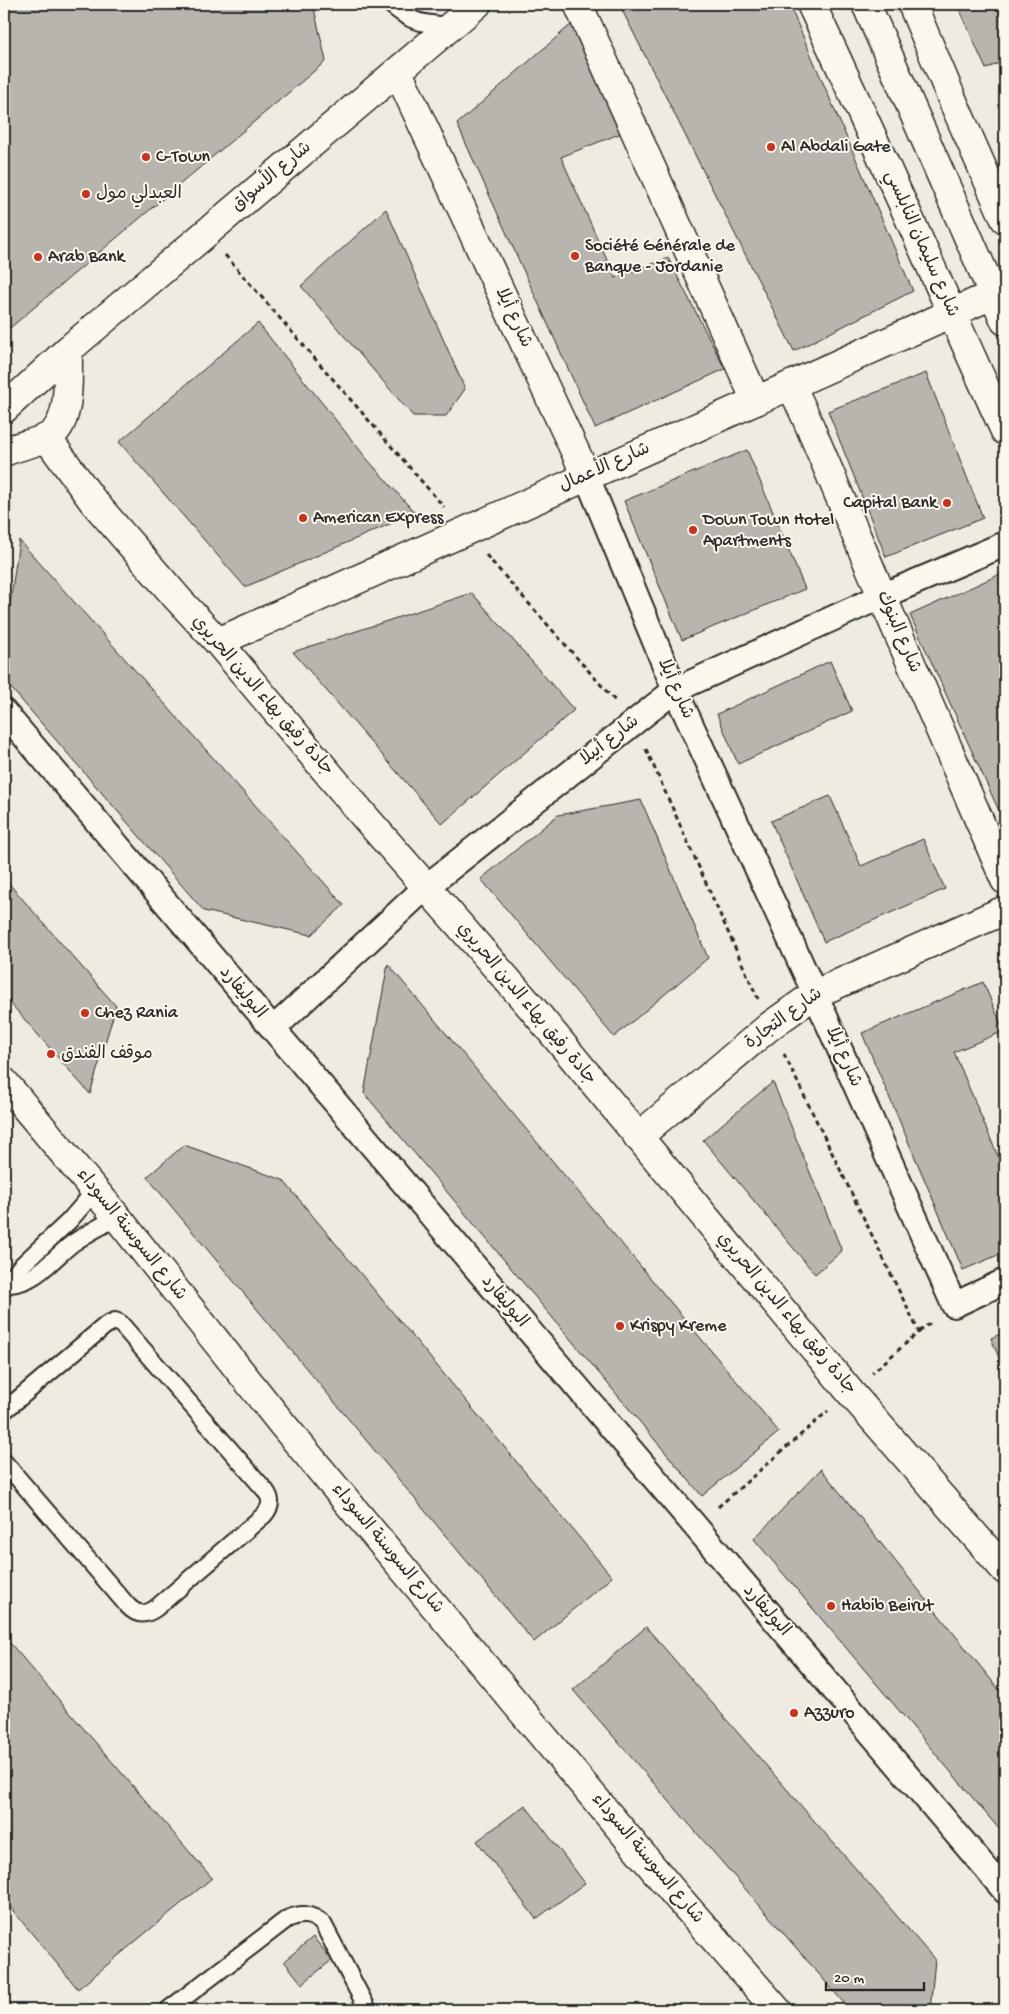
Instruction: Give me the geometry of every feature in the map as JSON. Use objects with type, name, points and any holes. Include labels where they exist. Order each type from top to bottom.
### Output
[{"type":"street","name":"شارع الأسواق","points":[[4,410],[68,350],[477,4]]},
{"type":"street","points":[[578,4],[756,400]]},
{"type":"street","name":"شارع سليمان النابلسي","points":[[811,4],[871,130],[1005,431]]},
{"type":"street","points":[[866,4],[1005,321]]},
{"type":"street","points":[[912,4],[1005,219]]},
{"type":"street","name":"شارع أيلا","points":[[398,72],[587,477],[675,690],[815,994],[954,1305],[1005,1281]]},
{"type":"street","name":"شارع الأعمال","points":[[218,642],[992,295]]},
{"type":"street","points":[[4,452],[16,446],[47,438],[56,432],[63,420],[66,408],[68,350]]},
{"type":"street","name":"شارع البنوك","points":[[791,385],[806,415],[1005,880]]},
{"type":"street","name":"جادة رفيق بهاء الدين الحريري","points":[[47,438],[93,501],[218,642],[364,816],[532,1008],[850,1392],[1005,1570]]},
{"type":"street","name":"شارع أبيلا","points":[[273,1029],[426,887],[633,721],[675,690],[882,596],[1005,544]]},
{"type":"street","name":"البوليفارد","points":[[4,712],[1005,1891]]},
{"type":"street","name":"شارع التجارة","points":[[638,1137],[770,1026],[815,994],[1005,910]]},
{"type":"street","name":"شارع السوسنة السوداء","points":[[4,1082],[117,1217],[283,1425],[674,1893],[777,2010]]},
{"type":"lane","points":[[390,4],[408,19],[426,24],[451,26]]},
{"type":"lane","points":[[6,1283],[95,1191]]},
{"type":"lane","points":[[6,1283],[16,1284],[30,1279],[71,1245],[117,1217]]},
{"type":"lane","points":[[4,1411],[106,1325],[115,1321],[120,1323],[270,1495],[271,1503],[269,1510],[264,1516],[156,1608],[149,1613],[142,1614],[133,1611],[127,1605],[4,1462]]},
{"type":"lane","points":[[168,2010],[286,1919],[306,1914],[315,1917],[323,1924],[368,2010]]},
{"type":"path","points":[[206,233],[465,532],[633,721],[770,1026],[919,1332],[694,1527]]},
{"type":"building","name":"العبدلي مول","points":[[4,4],[313,4],[326,61],[4,333]]},
{"type":"building","name":"Al Abdali Gate","points":[[619,4],[789,4],[913,291],[794,351]]},
{"type":"building","points":[[957,4],[1005,4],[1005,60],[986,69]]},
{"type":"building","points":[[574,22],[624,132],[561,157],[615,278],[668,258],[725,369],[595,428],[457,124]]},
{"type":"building","points":[[386,209],[465,389],[446,416],[413,416],[301,286]]},
{"type":"building","points":[[258,323],[367,459],[415,513],[245,587],[119,442]]},
{"type":"building","points":[[926,373],[983,518],[886,557],[828,411]]},
{"type":"building","points":[[747,450],[805,589],[682,640],[624,501]]},
{"type":"building","points":[[19,540],[344,905],[311,935],[204,911],[4,680],[4,647]]},
{"type":"building","points":[[1005,572],[1005,824],[910,615]]},
{"type":"building","points":[[472,593],[574,710],[442,824],[293,652]]},
{"type":"building","points":[[830,661],[852,711],[738,764],[717,714]]},
{"type":"building","points":[[830,796],[861,866],[923,839],[945,889],[824,942],[771,821]]},
{"type":"building","points":[[641,800],[708,958],[614,1037],[481,879],[558,815]]},
{"type":"building","points":[[4,878],[116,1006],[90,1094],[4,996]]},
{"type":"building","points":[[388,964],[779,1432],[702,1496],[364,1093]]},
{"type":"building","points":[[983,982],[1004,1031],[954,1052],[1005,1173],[1005,1252],[963,1270],[862,1033]]},
{"type":"building","points":[[773,1082],[842,1251],[815,1274],[703,1140]]},
{"type":"building","points":[[184,1145],[283,1180],[612,1577],[534,1642],[147,1177]]},
{"type":"building","points":[[1005,1332],[1005,1373],[991,1338]]},
{"type":"building","points":[[821,1469],[1005,1697],[1005,1836],[754,1539]]},
{"type":"building","points":[[646,1627],[935,1960],[930,2010],[850,2010],[573,1690]]},
{"type":"building","points":[[4,1636],[212,1878],[78,1989],[4,1900]]},
{"type":"building","points":[[525,1805],[585,1883],[536,1919],[477,1841]]},
{"type":"building","points":[[313,1937],[332,1960],[302,1984],[284,1961]]},
{"type":"place","name":"Al Abdali Gate","points":[[771,147]]},
{"type":"place","name":"C-Town","points":[[146,157]]},
{"type":"place","name":"العبدلي مول","points":[[86,194]]},
{"type":"place","name":"Société Générale de Banque - Jordanie","points":[[575,256]]},
{"type":"place","name":"Arab Bank","points":[[38,257]]},
{"type":"place","name":"Capital Bank","points":[[947,503]]},
{"type":"place","name":"American Express","points":[[303,518]]},
{"type":"place","name":"Down Town Hotel Apartments","points":[[693,530]]},
{"type":"place","name":"Chez Rania","points":[[85,1013]]},
{"type":"place","name":"موقف الفندق","points":[[51,1054]]},
{"type":"place","name":"Krispy Kreme","points":[[620,1326]]},
{"type":"place","name":"Habib Beirut","points":[[831,1606]]},
{"type":"place","name":"Azzuro","points":[[794,1713]]}]
